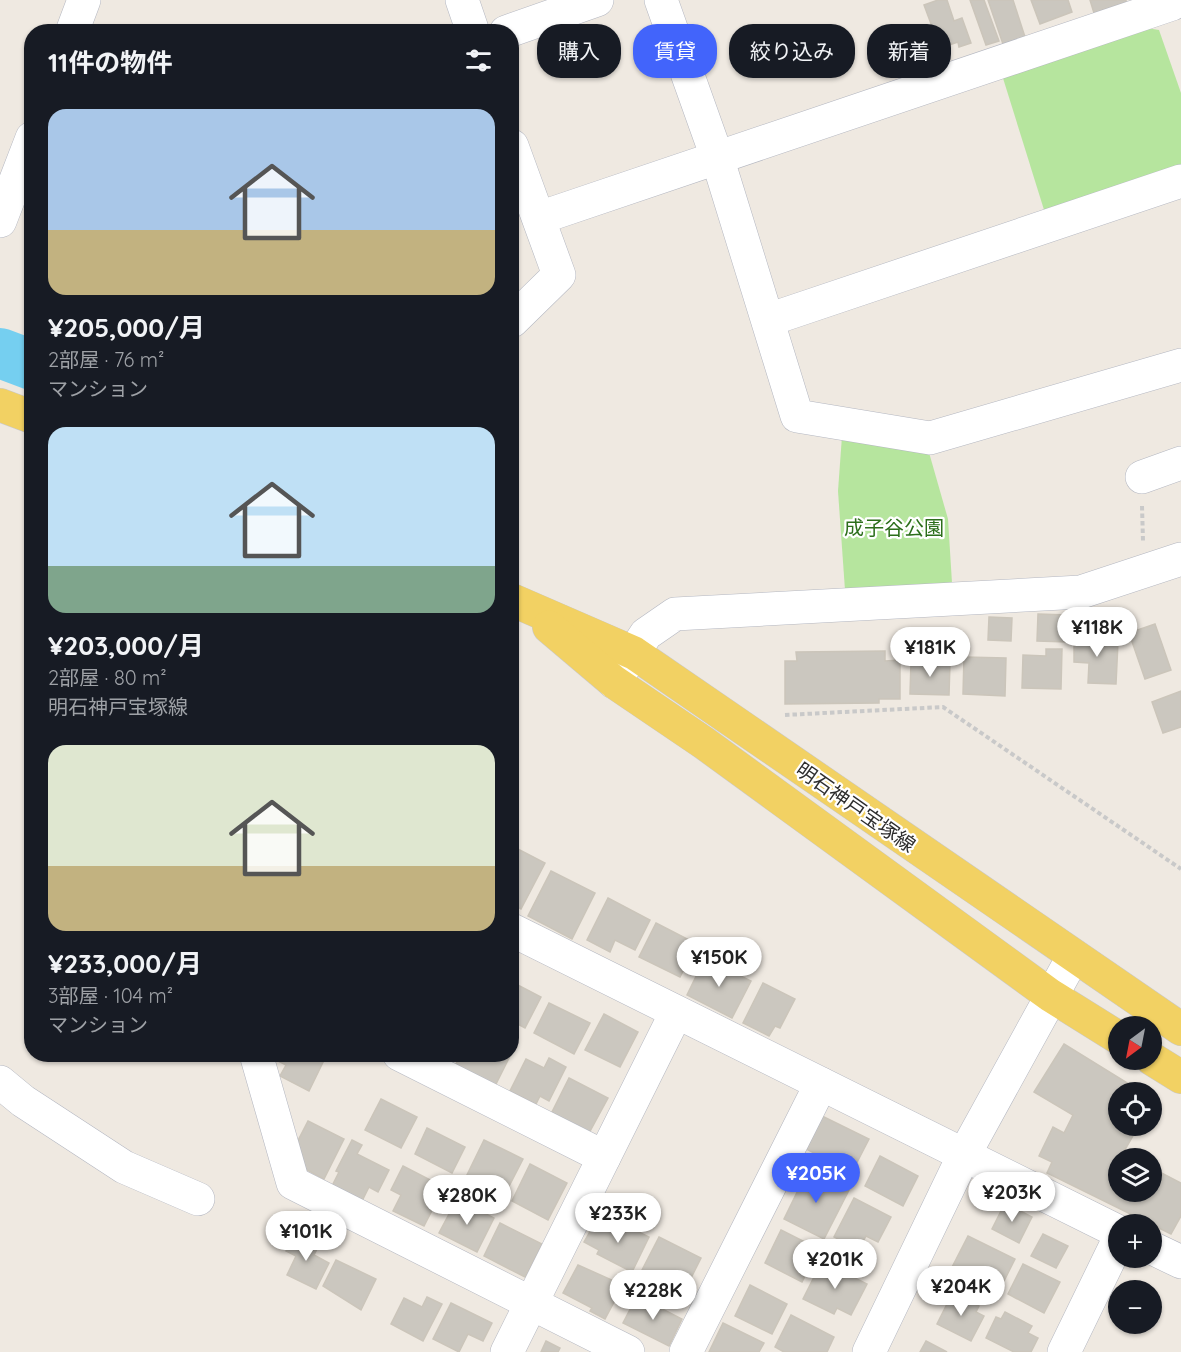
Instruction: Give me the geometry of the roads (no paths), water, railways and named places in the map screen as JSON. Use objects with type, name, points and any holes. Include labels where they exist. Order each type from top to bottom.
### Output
[{"type":"main road","points":[[0,405],[24,414]]},
{"type":"main road","name":"明石神戸宝塚線","points":[[519,603],[634,653],[1072,957],[1181,1029]]},
{"type":"main road","name":"明石神戸宝塚線","points":[[519,604],[614,682],[704,743],[1050,995],[1108,1031]]},
{"type":"main road","points":[[1162,1065],[1181,1077]]},
{"type":"street","points":[[75,24],[84,0]]},
{"type":"street","points":[[462,0],[470,24]]},
{"type":"street","points":[[519,27],[597,0]]},
{"type":"street","points":[[661,0],[717,157],[796,416],[930,438],[1181,365]]},
{"type":"street","points":[[539,218],[717,157],[1174,12]]},
{"type":"street","points":[[0,221],[24,159]]},
{"type":"street","points":[[519,175],[539,218],[559,275],[519,314]]},
{"type":"street","points":[[768,320],[1181,181]]},
{"type":"street","points":[[1142,477],[1181,463]]},
{"type":"street","points":[[614,682],[646,634],[675,614],[1081,592],[1181,559]]},
{"type":"street","points":[[519,934],[1108,1227]]},
{"type":"street","points":[[868,1352],[964,1155],[1072,957]]},
{"type":"street","points":[[507,1352],[676,1012]]},
{"type":"street","points":[[258,1062],[292,1183],[628,1352]]},
{"type":"street","points":[[415,1062],[604,1157]]},
{"type":"street","points":[[0,1082],[24,1101],[124,1167],[198,1198]]},
{"type":"street","points":[[686,1352],[821,1084]]},
{"type":"street","points":[[1162,1253],[1181,1262]]},
{"type":"street","points":[[1064,1352],[1108,1262]]},
{"type":"waterway","points":[[0,353],[24,362]]},
{"type":"park label","name":"成子谷公園","points":[[894,527]]}]
